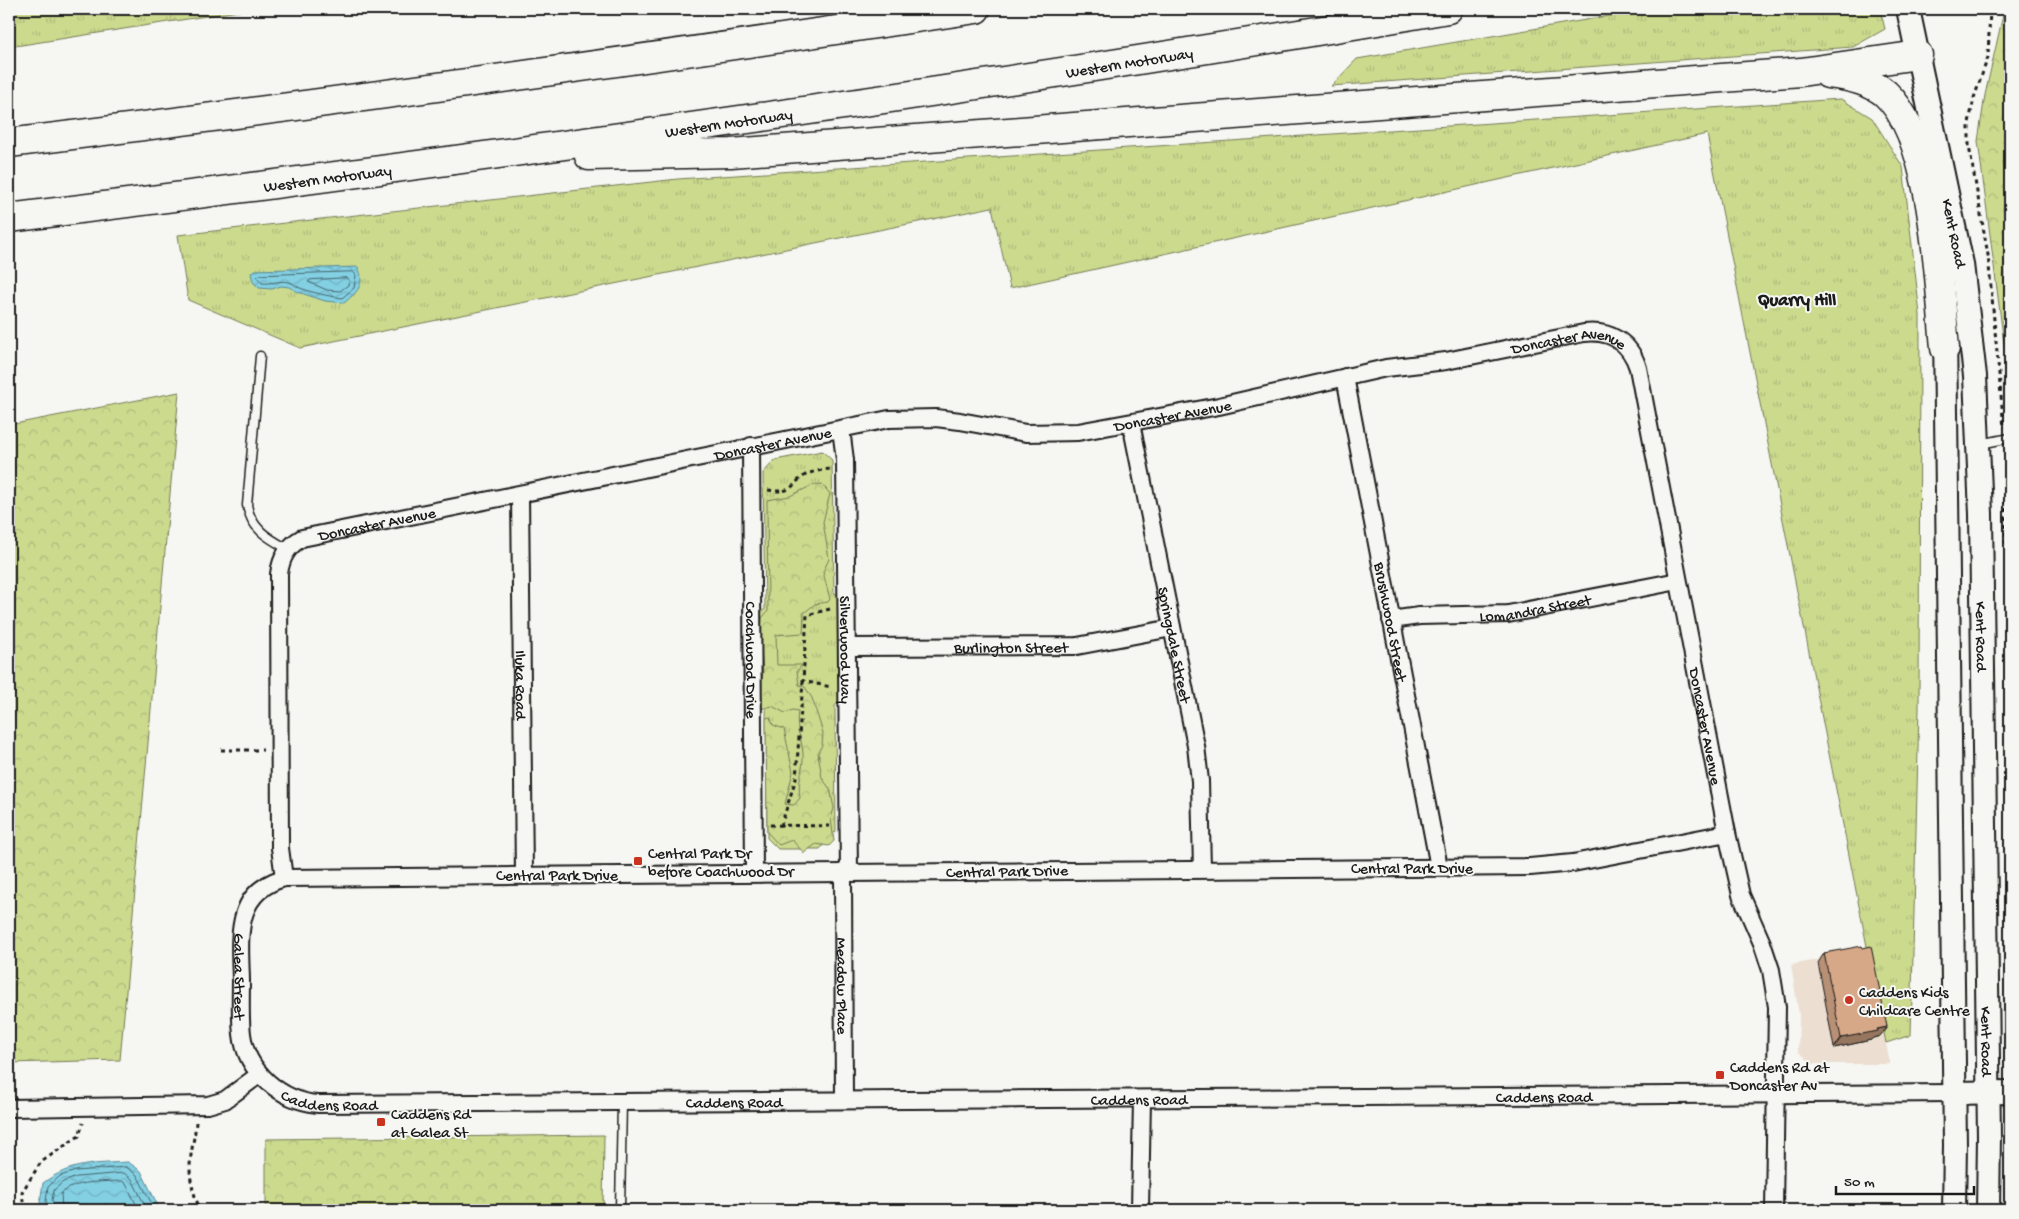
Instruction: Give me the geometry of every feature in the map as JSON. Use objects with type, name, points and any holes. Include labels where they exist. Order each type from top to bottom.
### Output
[{"type":"highway","points":[[744,44],[875,9]]},
{"type":"highway","points":[[9,143],[262,111],[744,44],[976,9]]},
{"type":"highway","name":"Western Motorway","points":[[9,218],[474,158],[1018,80],[1448,9]]},
{"type":"highway","points":[[474,158],[731,153],[1801,72],[1918,55]]},
{"type":"highway","points":[[1801,72],[1848,76],[1868,84],[1884,92],[1895,105],[1904,121],[1925,176],[1932,218],[1945,348]]},
{"type":"main road","name":"Kent Road","points":[[1908,9],[1962,264],[1970,318],[1979,444],[1999,1092],[1988,1210]]},
{"type":"main road","name":"Kent Road","points":[[1944,183],[1954,1210]]},
{"type":"main road","name":"Caddens Road","points":[[1954,1093],[1999,1092]]},
{"type":"street","name":"Doncaster Avenue","points":[[288,549],[295,542],[311,536],[889,419],[960,420],[1026,433],[1078,432],[1219,406],[1400,366],[1446,361],[1584,333],[1600,332],[1618,339],[1632,352],[1638,368],[1727,833],[1741,895],[1762,943],[1773,981],[1778,1020],[1774,1210]]},
{"type":"street","name":"Brushwood Street","points":[[1345,377],[1439,867]]},
{"type":"street","name":"Springdale Street","points":[[1131,423],[1199,764],[1202,869]]},
{"type":"street","name":"Silverwood Way","points":[[841,429],[845,460],[847,647],[846,872]]},
{"type":"street","name":"Coachwood Drive","points":[[751,446],[754,873]]},
{"type":"street","name":"Iluka Road","points":[[520,495],[524,874]]},
{"type":"street","points":[[284,878],[280,848],[278,583],[280,564],[288,549]]},
{"type":"street","name":"Lomandra Street","points":[[1392,620],[1419,616],[1508,614],[1678,581]]},
{"type":"street","name":"Burlington Street","points":[[847,647],[1077,646],[1172,628]]},
{"type":"street","name":"Central Park Drive","points":[[284,878],[524,874],[1558,865],[1727,833]]},
{"type":"street","name":"Meadow Place","points":[[844,1100],[846,872]]},
{"type":"street","name":"Galea Street","points":[[266,1080],[248,1054],[242,1035],[241,925],[248,905],[254,895],[265,886],[284,878]]},
{"type":"street","name":"Caddens Road","points":[[266,1080],[293,1099],[318,1104],[1954,1093]]},
{"type":"street","points":[[9,1108],[208,1105],[225,1100],[266,1080]]},
{"type":"street","points":[[1140,1210],[1142,1099]]},
{"type":"lane","points":[[260,356],[247,505],[248,514],[258,530],[266,537],[288,549]]},
{"type":"lane","points":[[1979,444],[2010,438]]},
{"type":"lane","points":[[620,1210],[622,1102]]},
{"type":"path","points":[[764,489],[782,492],[788,490],[809,473],[832,468]]},
{"type":"path","points":[[781,826],[796,778],[807,615],[832,609]]},
{"type":"path","points":[[803,681],[835,688]]},
{"type":"path","points":[[221,750],[268,750]]},
{"type":"path","points":[[766,825],[835,826]]},
{"type":"path","points":[[24,1210],[22,1192],[41,1162],[79,1136],[88,1106]]},
{"type":"path","points":[[196,1106],[196,1136],[190,1168],[194,1194],[200,1210]]},
{"type":"shaded area","points":[[1868,950],[1890,1064],[1812,1064],[1798,1051],[1799,1015],[1791,965]]},
{"type":"green space","points":[[9,9],[251,9],[9,47]]},
{"type":"green space","points":[[1650,9],[1880,9],[1885,29],[1853,47],[1331,86],[1357,59]]},
{"type":"green space","points":[[2002,9],[2010,9],[2010,391],[1978,141],[1985,95],[2003,15]]},
{"type":"green space","points":[[1841,99],[1872,118],[1903,167],[1920,315],[1919,708],[1911,1035],[1886,1043],[1707,134],[1010,288],[992,207],[300,348],[188,300],[178,235],[678,179]]},
{"type":"green space","points":[[179,392],[120,1060],[9,1063],[9,425]]},
{"type":"green space","points":[[822,451],[832,460],[834,592],[841,599],[841,699],[835,706],[836,831],[820,849],[778,849],[767,838],[766,700],[759,693],[758,615],[765,609],[763,473],[775,460]]},
{"type":"green space","points":[[822,484],[830,494],[823,522],[829,559],[823,572],[830,599],[828,602],[815,604],[804,613],[803,633],[776,635],[777,665],[802,665],[797,671],[799,685],[805,687],[812,698],[823,733],[822,745],[818,753],[822,778],[830,789],[834,808],[831,819],[834,841],[829,846],[816,844],[804,853],[792,840],[779,845],[767,832],[766,718],[770,717],[773,725],[784,729],[793,772],[785,804],[794,805],[800,798],[799,785],[803,754],[797,724],[798,711],[793,710],[785,713],[772,706],[761,709],[758,704],[763,672],[760,639],[762,618],[768,611],[767,500],[790,496],[813,485]]},
{"type":"green space","points":[[604,1135],[603,1210],[266,1210],[266,1139]]},
{"type":"water","points":[[358,267],[361,283],[359,288],[344,303],[325,301],[289,287],[259,288],[253,282],[251,273],[255,270]]},
{"type":"water","points":[[128,1162],[141,1171],[160,1210],[44,1210],[40,1202],[43,1183],[54,1176],[84,1165]]},
{"type":"building","name":"Caddens Kids Childcare Centre","points":[[1862,946],[1863,948],[1871,946],[1887,1027],[1877,1029],[1878,1031],[1841,1038],[1824,953]]},
{"type":"place","name":"Central Park Dr before Coachwood Dr","points":[[638,861]]},
{"type":"place","name":"Caddens Kids Childcare Centre","points":[[1849,1000]]},
{"type":"place","name":"Caddens Rd at Doncaster Av","points":[[1720,1075]]},
{"type":"place","name":"Caddens Rd at Galea St","points":[[381,1122]]},
{"type":"district","name":"Quarry Hill","points":[[1797,299]]}]
